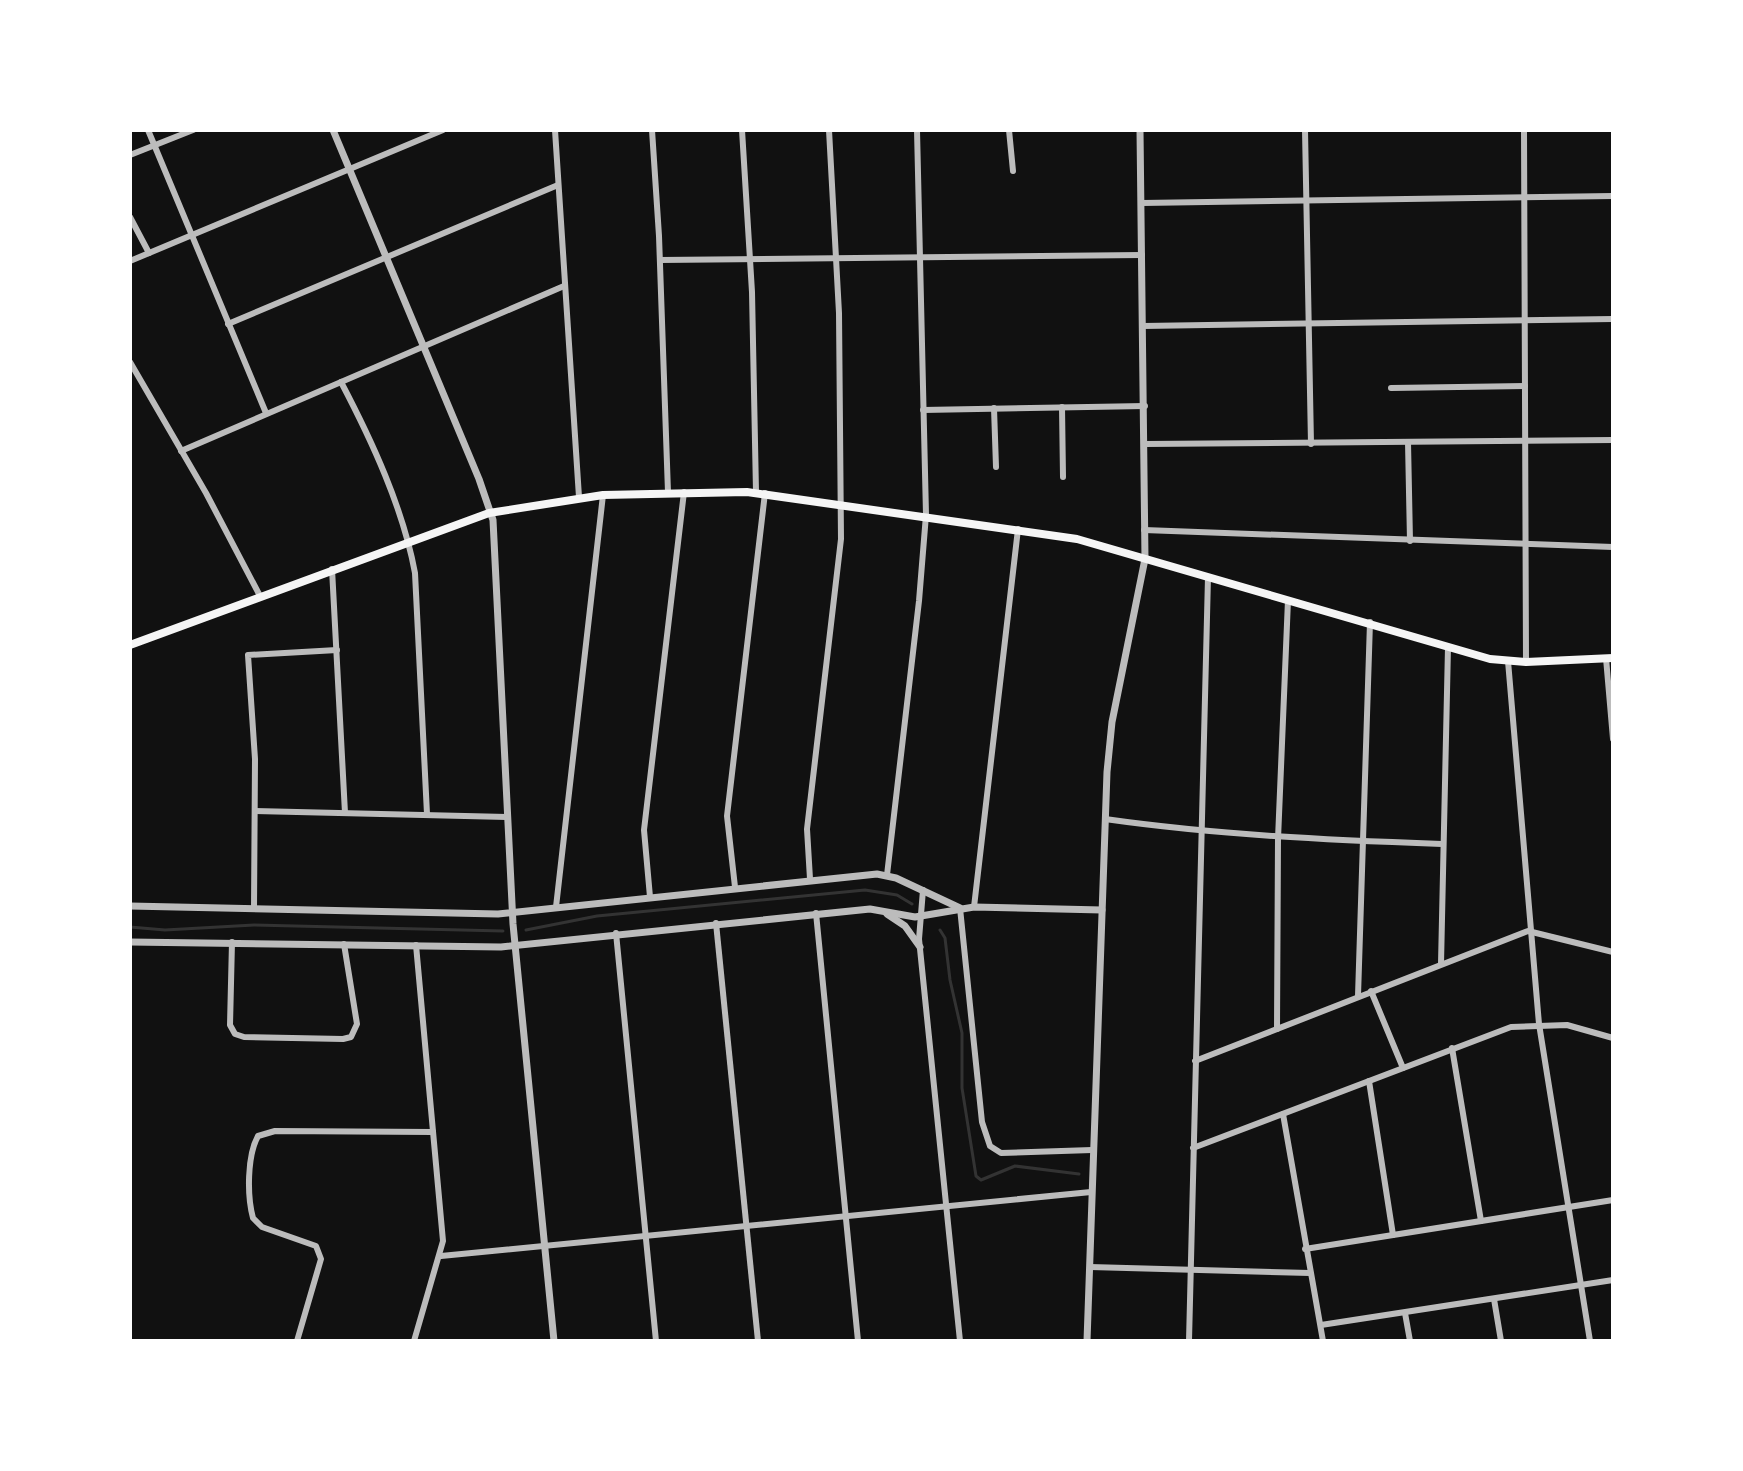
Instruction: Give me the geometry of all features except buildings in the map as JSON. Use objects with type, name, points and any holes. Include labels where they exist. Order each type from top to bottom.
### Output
[{"type":"main road","points":[[130,645],[489,513],[579,497],[684,492],[760,493],[1077,539],[1448,647],[1508,661],[1610,658]]},
{"type":"street","points":[[148,130],[194,234],[266,413]]},
{"type":"street","points":[[130,155],[193,130]]},
{"type":"street","points":[[333,130],[479,479],[493,520],[512,913],[554,1341]]},
{"type":"street","points":[[130,261],[443,130]]},
{"type":"street","points":[[555,130],[579,497]]},
{"type":"street","points":[[652,130],[668,492]]},
{"type":"street","points":[[735,887],[727,816],[760,493],[742,130]]},
{"type":"street","points":[[810,879],[807,829],[841,539],[837,259],[829,130]]},
{"type":"street","points":[[887,875],[926,515],[917,130]]},
{"type":"street","points":[[1009,130],[1013,171]]},
{"type":"street","points":[[1087,1341],[1105,819],[1112,722],[1145,559],[1140,130]]},
{"type":"street","points":[[1305,130],[1311,444]]},
{"type":"street","points":[[1524,130],[1526,662]]},
{"type":"street","points":[[228,324],[558,185]]},
{"type":"street","points":[[1142,203],[1613,196]]},
{"type":"street","points":[[130,217],[149,253]]},
{"type":"street","points":[[660,260],[1142,255]]},
{"type":"street","points":[[181,451],[564,286]]},
{"type":"street","points":[[1143,326],[1613,319]]},
{"type":"street","points":[[130,362],[260,596]]},
{"type":"street","points":[[341,382],[409,541],[415,573],[427,814]]},
{"type":"street","points":[[1391,388],[1525,386]]},
{"type":"street","points":[[923,410],[1145,406]]},
{"type":"street","points":[[1062,407],[1063,477]]},
{"type":"street","points":[[994,408],[996,467]]},
{"type":"street","points":[[1145,444],[1613,440]]},
{"type":"street","points":[[1408,442],[1410,541]]},
{"type":"street","points":[[650,897],[644,830],[684,492]]},
{"type":"street","points":[[556,907],[603,495]]},
{"type":"street","points":[[974,907],[1018,529]]},
{"type":"street","points":[[1144,530],[1613,547]]},
{"type":"street","points":[[332,569],[345,813]]},
{"type":"street","points":[[1189,1341],[1208,577]]},
{"type":"street","points":[[1277,1029],[1278,839],[1288,600]]},
{"type":"street","points":[[1358,996],[1370,622]]},
{"type":"street","points":[[1441,964],[1448,647]]},
{"type":"street","points":[[254,909],[255,811],[248,655],[337,650]]},
{"type":"street","points":[[1610,658],[1613,739]]},
{"type":"street","points":[[1508,661],[1528,931],[1539,1024],[1590,1341]]},
{"type":"street","points":[[255,811],[507,817]]},
{"type":"street","points":[[1105,819],[1201,833],[1278,839],[1442,844]]},
{"type":"street","points":[[130,906],[512,913],[810,879],[887,875],[960,908]]},
{"type":"street","points":[[923,890],[920,947],[960,1341]]},
{"type":"street","points":[[130,942],[516,945],[816,913],[878,910],[921,917],[974,907],[1102,910]]},
{"type":"street","points":[[960,908],[982,1122],[990,1146],[1001,1153],[1092,1150]]},
{"type":"street","points":[[878,910],[905,926],[920,947]]},
{"type":"street","points":[[816,913],[858,1341]]},
{"type":"street","points":[[716,923],[758,1341]]},
{"type":"street","points":[[1195,1061],[1528,931],[1613,952]]},
{"type":"street","points":[[616,933],[656,1341]]},
{"type":"street","points":[[232,942],[230,1025],[235,1034],[244,1037],[343,1039],[351,1037],[357,1024],[344,944]]},
{"type":"street","points":[[414,1341],[441,1256],[443,1223],[416,945]]},
{"type":"street","points":[[1371,991],[1403,1068]]},
{"type":"street","points":[[1193,1148],[1511,1027],[1567,1025],[1613,1038]]},
{"type":"street","points":[[1452,1048],[1481,1221]]},
{"type":"street","points":[[1369,1081],[1393,1235]]},
{"type":"street","points":[[1283,1114],[1323,1341]]},
{"type":"street","points":[[297,1341],[321,1259],[316,1246],[262,1227],[253,1218],[252,1160],[258,1136],[275,1131],[433,1132]]},
{"type":"street","points":[[441,1256],[1091,1192]]},
{"type":"street","points":[[1305,1249],[1613,1200]]},
{"type":"street","points":[[1090,1267],[1310,1273]]},
{"type":"street","points":[[1321,1325],[1613,1280]]},
{"type":"street","points":[[1494,1299],[1501,1341]]},
{"type":"street","points":[[1405,1313],[1410,1341]]},
{"type":"waterway","points":[[526,930],[597,916],[865,890],[897,895],[912,904]]},
{"type":"waterway","points":[[130,927],[165,930],[254,925],[503,931]]},
{"type":"waterway","points":[[940,930],[945,938],[950,980],[962,1033],[962,1088],[976,1176],[981,1180],[1015,1166],[1079,1174]]}]
